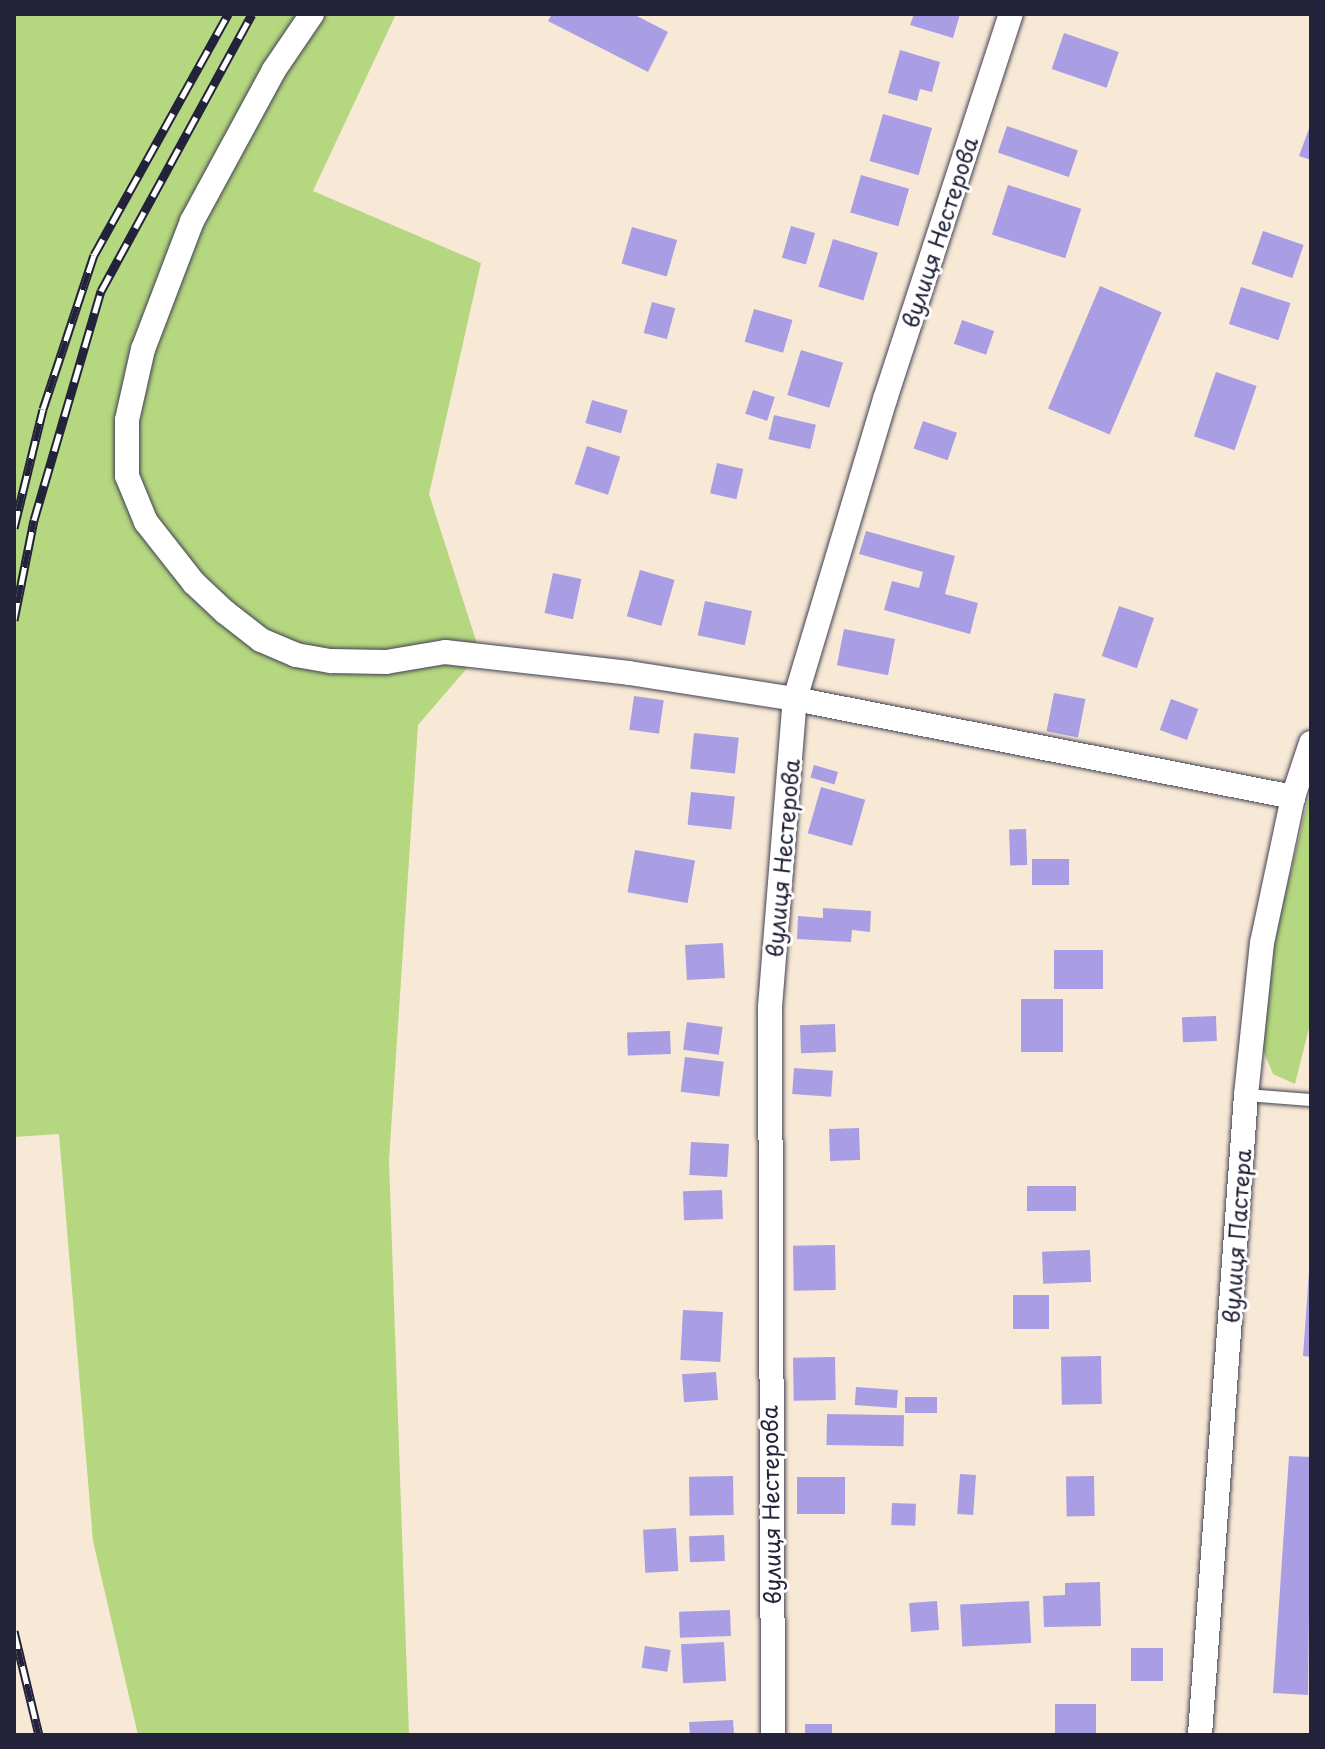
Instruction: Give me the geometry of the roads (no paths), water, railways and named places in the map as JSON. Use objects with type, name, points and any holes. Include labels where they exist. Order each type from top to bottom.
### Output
[{"type":"street","points":[[312,14],[274,70],[192,221],[143,349],[127,420],[127,476],[146,522],[194,583],[225,612],[261,640],[296,655],[352,662],[445,652],[480,653],[795,699],[1293,797]]},
{"type":"street","name":"вулиця Нестерова","points":[[773,1735],[770,1007],[795,699],[885,399],[1011,14]]},
{"type":"street","name":"вулиця Пастера","points":[[1200,1735],[1246,1095],[1262,943],[1293,797],[1311,743]]},
{"type":"lane","points":[[1246,1095],[1311,1100]]},
{"type":"railway","points":[[14,528],[43,409],[94,255],[228,14]]},
{"type":"railway","points":[[14,620],[34,520],[101,291],[252,14]]},
{"type":"railway","points":[[14,1631],[39,1735]]}]
